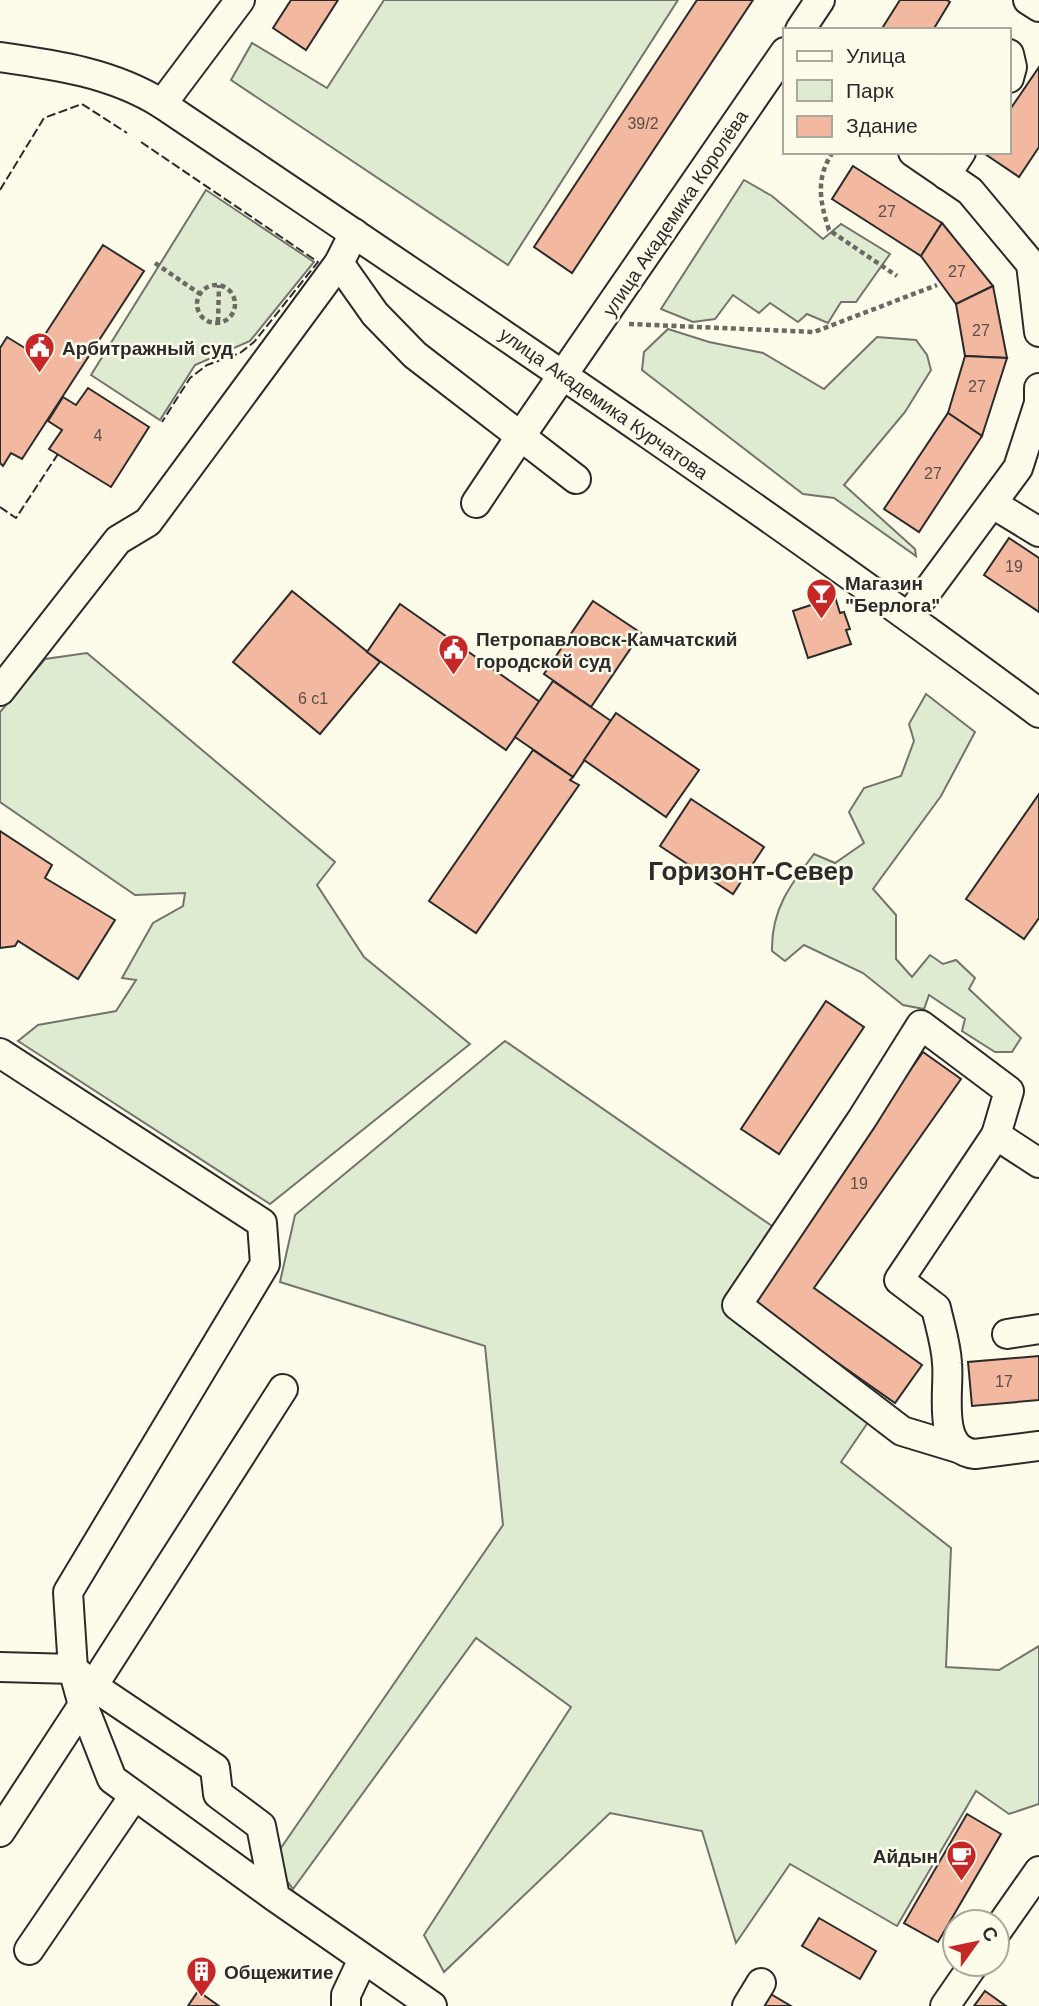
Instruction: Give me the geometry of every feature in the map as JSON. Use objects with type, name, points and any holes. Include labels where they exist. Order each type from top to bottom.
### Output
[{"type":"street","points":[[162,104],[240,0]]},
{"type":"street","points":[[801,28],[820,0]]},
{"type":"street","points":[[1028,0],[1039,7]]},
{"type":"street","name":"улица Академика Курчатова","points":[[0,57],[81,71],[130,86],[162,104],[563,373],[909,616],[1039,713]]},
{"type":"street","name":"улица Академика Королёва","points":[[476,503],[563,373],[782,62]]},
{"type":"street","points":[[920,154],[953,164],[970,191],[1031,264],[1039,332]]},
{"type":"street","points":[[0,691],[118,540],[148,522],[339,263],[354,233]]},
{"type":"street","points":[[339,263],[375,314],[415,355],[576,479]]},
{"type":"street","points":[[909,616],[1018,468],[1039,403],[1039,388]]},
{"type":"street","points":[[993,504],[1039,532]]},
{"type":"street","points":[[958,1448],[949,1427],[947,1359],[936,1308],[899,1280],[996,1135],[1010,1091],[920,1025],[862,1119],[737,1304],[902,1431],[975,1454],[1039,1446]]},
{"type":"street","points":[[0,1053],[262,1223],[265,1264],[68,1592],[83,1687],[112,1779],[432,2006]]},
{"type":"street","points":[[996,1135],[1039,1163]]},
{"type":"street","points":[[1007,1334],[1039,1329]]},
{"type":"street","points":[[0,1832],[83,1687],[283,1389]]},
{"type":"street","points":[[0,1667],[83,1687],[215,1768],[218,1794],[261,1826],[275,1897]]},
{"type":"street","points":[[29,1950],[134,1796]]},
{"type":"street","points":[[1011,1911],[1039,1871]]},
{"type":"street","points":[[346,2006],[346,1995],[363,1959]]},
{"type":"street","points":[[945,2006],[964,1978]]},
{"type":"path","points":[[832,154],[821,178],[819,192],[829,230],[897,276]]},
{"type":"path","points":[[155,264],[200,294]]},
{"type":"path","points":[[218,322],[219,285]]},
{"type":"path","points":[[219,285],[229,290],[234,296],[235,304],[229,318],[218,322],[210,321],[200,313],[197,302],[208,286],[219,285]]},
{"type":"path","points":[[601,322],[814,332],[937,285]]},
{"type":"green space","points":[[384,0],[678,0],[508,265],[231,80],[252,43],[327,88]]},
{"type":"green space","points":[[744,180],[772,196],[823,239],[841,224],[890,254],[856,302],[841,302],[828,323],[807,314],[798,322],[770,303],[759,313],[733,295],[715,319],[693,322],[661,309]]},
{"type":"green space","points":[[206,190],[314,262],[250,341],[195,365],[160,420],[91,375]]},
{"type":"green space","points":[[668,329],[709,342],[763,353],[824,389],[877,337],[916,340],[927,355],[931,370],[905,412],[844,485],[915,549],[916,556],[834,498],[803,494],[642,370],[644,352]]},
{"type":"green space","points":[[87,653],[335,862],[317,885],[364,957],[470,1044],[270,1204],[18,1041],[38,1025],[116,1011],[136,980],[122,978],[153,923],[183,906],[185,893],[135,895],[0,802],[0,712],[45,659]]},
{"type":"green space","points":[[926,694],[975,732],[941,796],[873,889],[896,915],[896,959],[912,977],[930,955],[943,964],[956,960],[975,978],[969,989],[1021,1038],[1012,1052],[995,1052],[962,1031],[965,1019],[929,995],[924,1009],[903,1005],[863,973],[804,945],[785,961],[772,951],[779,910],[797,876],[814,854],[835,863],[864,843],[849,812],[864,788],[901,776],[914,741],[909,724]]},
{"type":"green space","points":[[505,1041],[772,1226],[731,1302],[871,1418],[841,1462],[951,1548],[946,1667],[999,1670],[1039,1646],[1039,1804],[1009,1814],[976,1791],[897,1926],[790,1864],[736,1943],[702,1831],[610,1813],[444,1972],[424,1935],[571,1707],[476,1638],[293,1889],[272,1861],[503,1525],[485,1346],[280,1282],[295,1215]]},
{"type":"building","points":[[291,0],[338,0],[306,50],[273,28]]},
{"type":"building","points":[[697,0],[753,0],[572,273],[534,247]]},
{"type":"building","points":[[900,0],[950,2],[934,28],[882,28]]},
{"type":"building","points":[[1039,67],[1039,147],[1019,177],[985,154],[1011,154],[1011,108]]},
{"type":"building","points":[[853,166],[942,223],[921,256],[832,199]]},
{"type":"building","points":[[942,223],[993,286],[956,304],[921,256]]},
{"type":"building","name":"Арбитражный суд","points":[[103,245],[144,271],[22,459],[11,453],[3,466],[0,463],[0,348],[7,337],[33,353]]},
{"type":"building","points":[[993,286],[1007,358],[965,356],[956,304]]},
{"type":"building","points":[[965,356],[1007,358],[982,436],[948,413]]},
{"type":"building","points":[[88,388],[149,427],[111,487],[49,449],[62,430],[48,421],[63,397],[76,405]]},
{"type":"building","points":[[948,413],[982,436],[919,532],[884,509]]},
{"type":"building","points":[[1009,538],[1039,558],[1039,612],[984,575]]},
{"type":"building","points":[[292,591],[380,662],[320,734],[233,662]]},
{"type":"building","name":"Магазин \"Берлога\"","points":[[835,597],[840,613],[844,612],[850,629],[846,630],[851,644],[808,658],[793,611]]},
{"type":"building","points":[[593,601],[641,633],[591,707],[544,674]]},
{"type":"building","points":[[400,604],[540,702],[506,750],[367,652]]},
{"type":"building","points":[[553,681],[611,721],[573,777],[515,737]]},
{"type":"building","points":[[616,713],[699,770],[666,817],[584,760]]},
{"type":"building","points":[[533,750],[573,777],[570,780],[579,785],[476,933],[429,901]]},
{"type":"building","points":[[1039,794],[1039,918],[1024,939],[966,899]]},
{"type":"building","points":[[691,799],[764,847],[733,894],[660,846]]},
{"type":"building","points":[[0,831],[52,865],[45,878],[115,920],[78,979],[18,941],[15,946],[0,948]]},
{"type":"building","points":[[826,1001],[864,1027],[779,1154],[741,1129]]},
{"type":"building","points":[[923,1052],[961,1079],[814,1288],[922,1365],[895,1403],[748,1300]]},
{"type":"building","points":[[1039,1356],[1039,1400],[972,1406],[968,1362]]},
{"type":"building","points":[[967,1814],[1001,1834],[958,1908],[941,1908],[941,1937],[938,1942],[904,1923]]},
{"type":"building","points":[[819,1918],[876,1951],[860,1979],[802,1946]]},
{"type":"building","name":"Общежитие","points":[[198,1991],[219,2006],[188,2006]]},
{"type":"building","points":[[985,1991],[1006,2006],[974,2006]]},
{"type":"building","points":[[769,1993],[791,2006],[761,2006]]},
{"type":"fence","points":[[0,190],[44,118],[82,104],[127,133]]},
{"type":"fence","points":[[141,142],[318,262],[254,342],[240,353],[207,365],[190,378],[162,422]]},
{"type":"fence","points":[[0,507],[16,518],[58,454]]},
{"type":"place","name":"Арбитражный суд","points":[[39,375]]},
{"type":"place","name":"Магазин \"Берлога\"","points":[[822,621]]},
{"type":"place","name":"Петропавловск-Камчатский городской суд","points":[[453,677]]},
{"type":"place","name":"Айдын","points":[[961,1883]]},
{"type":"place","name":"Общежитие","points":[[201,1999]]},
{"type":"district","name":"Горизонт-Север","points":[[751,871]]}]
